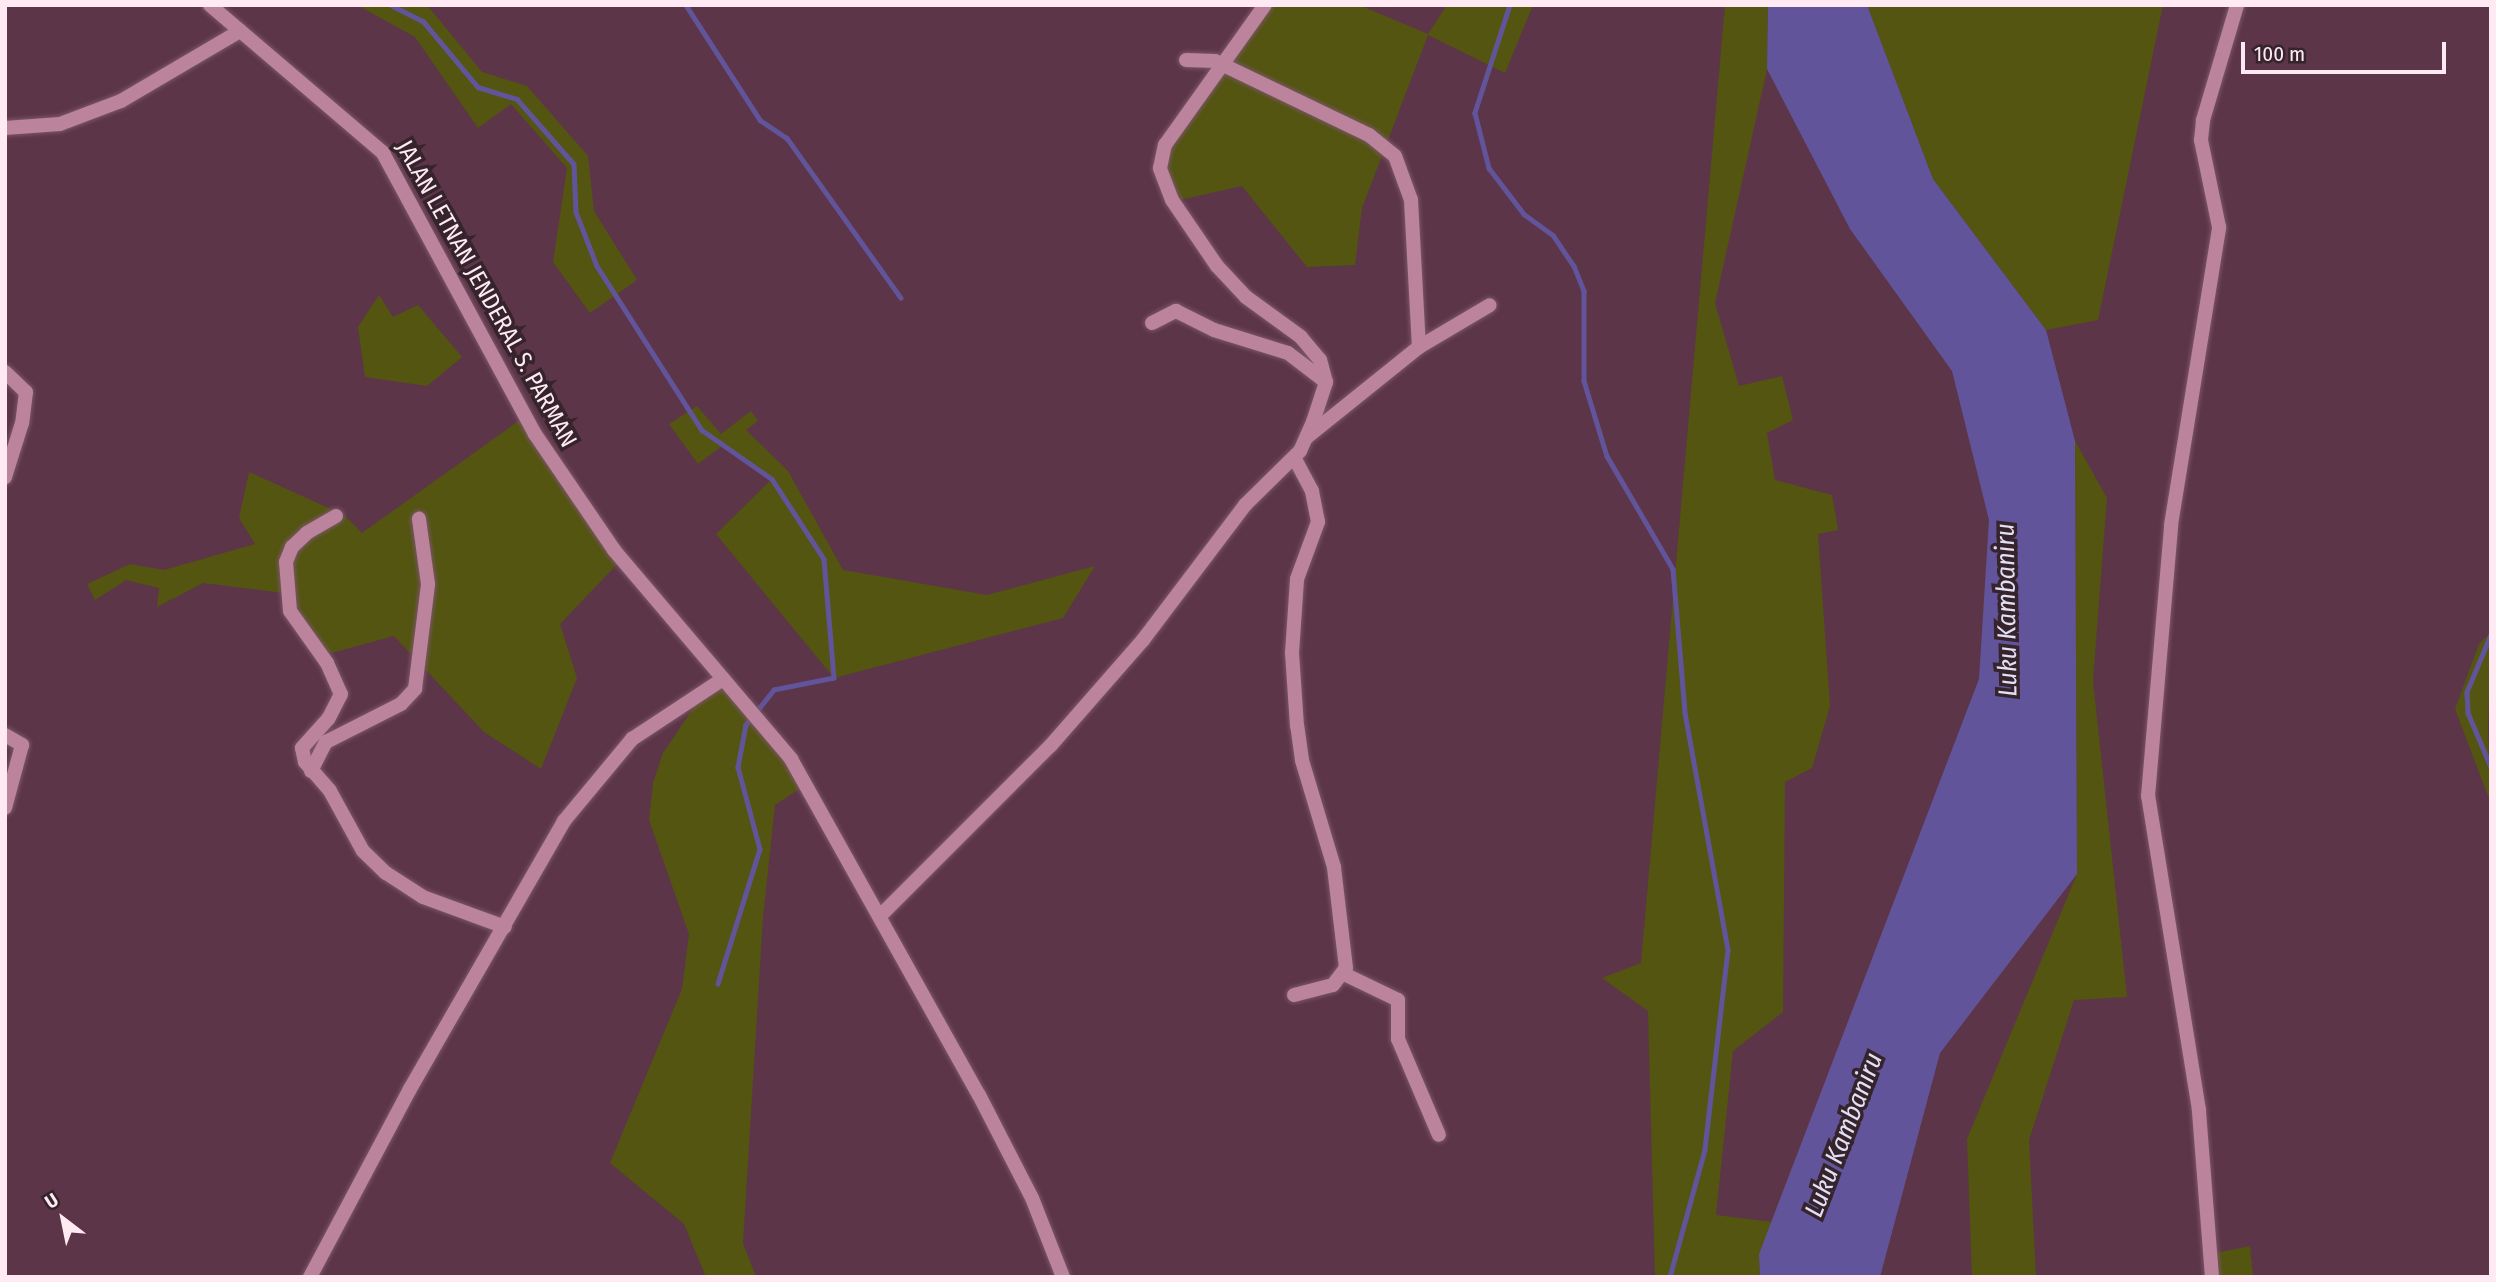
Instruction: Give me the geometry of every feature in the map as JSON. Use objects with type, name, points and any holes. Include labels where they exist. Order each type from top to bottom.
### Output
[{"type":"street","name":"JALAN LETNAN JENDERAL S. PARMAN","points":[[210,5],[383,153],[535,434],[614,550],[771,735],[804,779],[1027,1188],[1063,1277]]},
{"type":"street","points":[[880,916],[1051,745],[1143,640],[1245,505],[1294,457],[1305,438],[1326,382],[1320,360],[1310,346],[1246,297],[1217,266],[1163,183],[1160,168],[1165,145],[1226,66],[1265,5]]},
{"type":"street","points":[[2212,1277],[2199,1110],[2148,796],[2171,525],[2219,228],[2202,140],[2203,120],[2237,5]]},
{"type":"street","points":[[5,128],[60,124],[121,101],[240,31]]},
{"type":"street","points":[[1186,60],[1215,61],[1226,66],[1369,135],[1395,156],[1411,200],[1419,347]]},
{"type":"street","points":[[1305,438],[1419,347],[1490,305]]},
{"type":"street","points":[[1152,323],[1161,314],[1176,311],[1214,330],[1288,353],[1326,382]]},
{"type":"street","points":[[5,372],[26,392],[22,423],[5,477]]},
{"type":"street","points":[[1294,457],[1312,491],[1318,522],[1297,579],[1292,653],[1297,726],[1302,760],[1334,867],[1342,912],[1344,974],[1334,985],[1294,995]]},
{"type":"street","points":[[336,516],[300,540],[286,562],[289,611],[298,628],[327,663],[341,694],[328,719],[302,748],[311,771],[330,790],[363,851],[396,881],[423,897],[505,927]]},
{"type":"street","points":[[311,771],[326,743],[401,704],[415,689],[428,584],[419,519]]},
{"type":"street","points":[[310,1277],[410,1089],[564,821],[611,761],[658,719],[723,679]]},
{"type":"street","points":[[5,736],[22,746],[5,808]]},
{"type":"street","points":[[1344,974],[1398,1000],[1398,1039],[1439,1135]]},
{"type":"shaded area","points":[[357,5],[427,5],[482,72],[527,86],[588,156],[594,211],[637,280],[590,313],[553,262],[567,168],[511,104],[478,128],[415,37]]},
{"type":"shaded area","points":[[1268,5],[1359,5],[1428,34],[1447,5],[1533,5],[1505,73],[1428,35],[1362,208],[1355,265],[1307,267],[1242,186],[1175,201],[1163,166],[1170,144]]},
{"type":"shaded area","points":[[1725,5],[1768,5],[1767,69],[1715,303],[1739,386],[1782,376],[1793,420],[1767,433],[1775,480],[1832,495],[1838,530],[1818,534],[1830,706],[1812,768],[1785,782],[1783,1012],[1733,1051],[1716,1215],[1772,1222],[1759,1254],[1760,1277],[1655,1277],[1648,1011],[1602,978],[1641,963]]},
{"type":"shaded area","points":[[1867,5],[2163,5],[2098,320],[2046,330],[1933,179]]},
{"type":"shaded area","points":[[379,295],[393,317],[418,305],[462,357],[427,386],[365,377],[358,327]]},
{"type":"shaded area","points":[[697,406],[721,434],[751,411],[758,421],[746,430],[788,471],[843,570],[987,595],[1095,566],[1063,618],[834,678],[716,534],[772,479],[722,446],[698,464],[669,424]]},
{"type":"shaded area","points":[[527,415],[624,557],[560,624],[577,678],[541,769],[484,732],[394,636],[324,655],[298,622],[292,594],[203,583],[157,607],[159,588],[126,580],[95,600],[87,584],[130,564],[164,570],[255,544],[239,518],[249,472],[344,515],[362,533]]},
{"type":"shaded area","points":[[2075,441],[2107,498],[2093,681],[2127,997],[2074,1000],[2029,1140],[2036,1277],[1972,1277],[1967,1139],[2077,874]]},
{"type":"shaded area","points":[[2491,632],[2488,730],[2491,804],[2455,709],[2479,644]]},
{"type":"shaded area","points":[[726,679],[810,782],[775,805],[763,917],[743,1243],[756,1277],[706,1277],[684,1224],[610,1163],[682,989],[689,934],[649,820],[653,783],[663,753],[702,695]]},
{"type":"shaded area","points":[[2250,1246],[2253,1277],[2218,1277],[2215,1253]]},
{"type":"water","name":"Luku Kambaniru","points":[[1768,5],[1867,5],[1933,179],[2046,330],[2075,441],[2077,874],[1940,1053],[1880,1277],[1760,1277],[1759,1254],[1979,679],[1989,520],[1952,371],[1850,229],[1767,69]]},
{"type":"waterway","points":[[391,5],[423,21],[478,87],[517,99],[574,164],[576,212],[597,266],[702,430],[772,479],[824,559],[834,678],[774,690],[746,725],[738,767],[760,849],[718,984]]},
{"type":"waterway","points":[[686,5],[760,120],[787,138],[901,298]]},
{"type":"waterway","points":[[1510,5],[1475,113],[1489,168],[1524,214],[1553,235],[1574,266],[1584,291],[1584,381],[1607,456],[1673,569],[1685,713],[1728,950],[1705,1150],[1670,1277]]},
{"type":"waterway","points":[[2491,635],[2467,692],[2468,713],[2491,767]]}]
